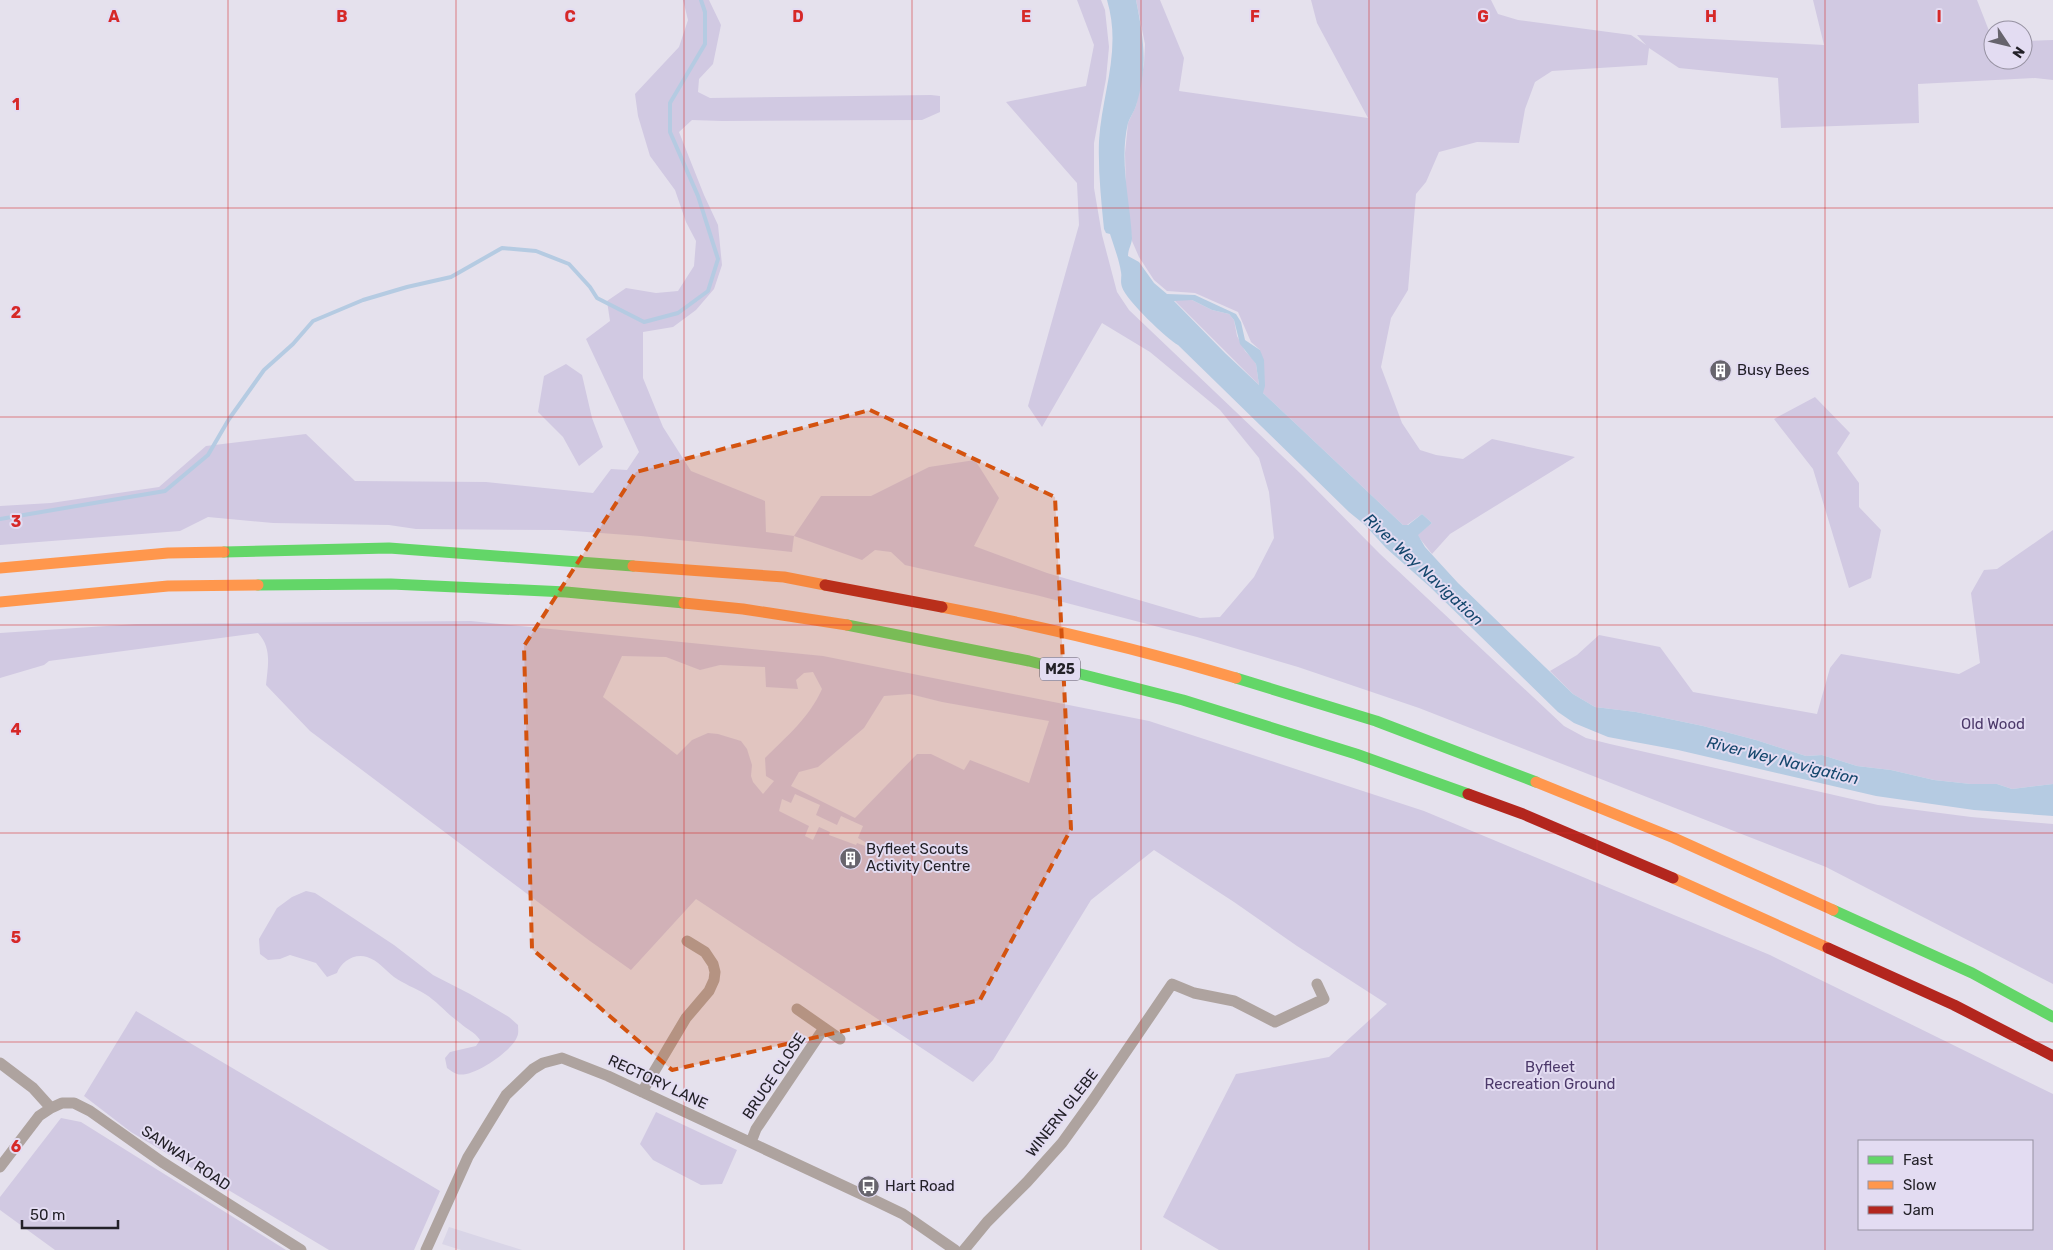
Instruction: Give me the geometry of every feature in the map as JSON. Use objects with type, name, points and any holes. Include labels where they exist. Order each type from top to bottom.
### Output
[{"type":"highway","name":"M25","points":[[0,568],[168,553],[389,548],[784,577],[1041,626],[1192,665],[1376,721],[1507,770],[1674,838],[1972,973],[2053,1017]]},
{"type":"highway","name":"M25","points":[[0,602],[168,586],[391,584],[566,592],[743,609],[866,628],[1029,661],[1183,700],[1356,754],[1523,814],[1655,870],[1954,1005],[2053,1056]]},
{"type":"street","points":[[642,1092],[686,1018],[709,991],[714,980],[713,964],[705,952],[687,941]]},
{"type":"street","name":"WINERN GLEBE","points":[[964,1250],[987,1222],[1062,1143],[1172,984],[1194,993],[1234,1001],[1275,1022],[1326,1003],[1317,984]]},
{"type":"street","name":"BRUCE CLOSE","points":[[796,1009],[840,1038]]},
{"type":"street","name":"BRUCE CLOSE","points":[[751,1142],[756,1129],[824,1028]]},
{"type":"street","name":"RECTORY LANE","points":[[426,1250],[452,1190],[484,1128],[506,1095],[533,1069],[543,1063],[562,1058],[642,1092],[903,1214],[955,1250]]},
{"type":"street","points":[[0,1063],[33,1088],[51,1108]]},
{"type":"street","name":"SANWAY ROAD","points":[[0,1167],[35,1120],[51,1108],[62,1103],[74,1103],[90,1111],[162,1162],[301,1250]]},
{"type":"highlighted area","points":[[870,410],[1055,497],[1071,829],[980,1000],[672,1070],[532,949],[524,646],[636,472]]},
{"type":"shaded area","points":[[449,1227],[522,1250],[461,1250],[442,1244]]},
{"type":"green space","points":[[683,0],[709,0],[721,25],[713,64],[699,79],[698,92],[710,98],[940,96],[940,112],[922,120],[692,120],[679,132],[718,225],[722,265],[714,289],[696,310],[673,327],[643,332],[643,378],[663,427],[691,471],[765,501],[766,532],[794,536],[792,552],[641,536],[560,530],[416,529],[389,525],[273,523],[208,517],[180,531],[0,545],[0,506],[51,503],[159,487],[206,446],[306,434],[355,481],[486,482],[593,493],[611,469],[627,470],[639,452],[586,339],[610,321],[607,301],[626,288],[656,293],[678,291],[694,266],[696,241],[686,222],[675,190],[650,156],[638,116],[635,94],[679,47],[688,20]]},
{"type":"green space","points":[[1077,0],[1101,0],[1105,10],[1109,47],[1106,79],[1094,143],[1094,188],[1102,235],[1117,292],[1129,310],[1301,474],[1380,554],[1564,726],[1586,738],[1878,805],[1971,817],[2053,824],[2053,984],[1826,867],[1419,708],[1298,667],[1197,637],[1036,595],[905,565],[891,552],[875,550],[862,560],[794,536],[821,496],[871,496],[929,467],[975,460],[999,498],[974,546],[1047,573],[1200,618],[1220,617],[1254,577],[1274,538],[1269,492],[1259,458],[1220,410],[1150,352],[1102,323],[1042,427],[1028,406],[1079,225],[1077,183],[1006,102],[1086,86],[1094,45]]},
{"type":"green space","points":[[1136,0],[1160,0],[1184,58],[1179,91],[1368,118],[1317,23],[1311,0],[1491,0],[1498,14],[1518,20],[1631,35],[1646,45],[1637,35],[1824,45],[1813,0],[1977,0],[1985,20],[1983,20],[1983,70],[2033,70],[2033,41],[2053,40],[2053,80],[2035,78],[1918,84],[1919,123],[1781,128],[1778,78],[1679,68],[1649,48],[1647,65],[1552,71],[1535,82],[1525,109],[1519,143],[1477,142],[1439,152],[1426,182],[1416,194],[1408,290],[1391,318],[1381,367],[1402,423],[1420,450],[1436,455],[1463,459],[1492,439],[1575,457],[1450,534],[1432,554],[1417,535],[1432,523],[1422,514],[1407,525],[1403,525],[1262,392],[1260,350],[1251,342],[1238,312],[1195,293],[1167,291],[1154,280],[1139,257],[1132,241],[1126,191],[1125,153],[1128,123],[1136,106],[1144,64],[1145,44]]},
{"type":"green space","points":[[1174,300],[1192,300],[1212,310],[1229,314],[1234,320],[1237,336],[1245,351],[1256,364],[1259,385]]},
{"type":"green space","points":[[566,364],[582,375],[592,418],[603,447],[579,466],[563,437],[538,412],[544,376]]},
{"type":"green space","points":[[1815,397],[1850,433],[1837,453],[1859,483],[1859,507],[1881,530],[1871,578],[1849,588],[1813,469],[1774,419]]},
{"type":"green space","name":"Old Wood","points":[[2053,530],[2053,784],[2012,789],[1997,784],[1971,784],[1934,780],[1891,770],[1857,766],[1822,755],[1806,756],[1703,726],[1636,712],[1595,707],[1573,694],[1550,671],[1577,655],[1599,635],[1660,647],[1693,692],[1817,714],[1830,668],[1841,654],[1959,674],[1980,663],[1971,593],[1984,570],[1997,569]]},
{"type":"green space","name":"Byfleet Recreation Ground","points":[[471,621],[823,656],[1149,721],[1424,811],[1770,955],[2053,1094],[2053,1250],[1219,1250],[1163,1217],[1236,1074],[1329,1057],[1387,1004],[1154,850],[1091,900],[993,1060],[973,1082],[696,899],[631,970],[310,731],[266,685],[268,657],[265,645],[258,633],[49,661],[44,665],[0,678],[0,633],[137,624]],"holes":[[[622,656],[666,657],[700,670],[720,665],[765,667],[766,687],[798,689],[796,680],[804,673],[813,672],[822,689],[804,718],[765,758],[766,776],[774,781],[763,794],[753,782],[751,776],[752,765],[747,749],[741,741],[708,733],[692,740],[677,755],[603,697]],[[910,694],[942,702],[1049,721],[1029,783],[970,760],[964,770],[931,754],[917,754],[855,818],[791,786],[799,772],[818,767],[864,728],[884,696]],[[795,794],[820,805],[816,815],[837,825],[841,816],[863,826],[858,838],[865,842],[865,846],[857,843],[856,845],[829,835],[830,832],[819,827],[813,840],[805,836],[809,826],[779,811],[782,799],[791,803]]]},
{"type":"green space","points":[[306,891],[315,893],[394,945],[433,975],[509,1017],[518,1025],[518,1035],[514,1043],[491,1063],[472,1072],[457,1074],[447,1068],[445,1058],[450,1052],[476,1046],[480,1040],[430,997],[394,977],[375,961],[362,956],[353,957],[342,965],[337,973],[327,977],[316,963],[290,955],[280,959],[268,960],[260,954],[259,939],[277,908],[292,897]]},
{"type":"green space","points":[[136,1011],[440,1191],[414,1250],[329,1250],[131,1132],[84,1096]]},
{"type":"green space","points":[[656,1112],[737,1150],[722,1184],[701,1185],[653,1160],[640,1144]]},
{"type":"green space","points":[[61,1118],[81,1122],[286,1250],[55,1250],[0,1210],[0,1197]]},
{"type":"water","name":"River Wey Navigation","points":[[1107,0],[1136,0],[1144,53],[1140,92],[1128,123],[1126,137],[1125,166],[1132,238],[1128,256],[1139,262],[1154,283],[1167,294],[1195,295],[1236,314],[1241,322],[1245,340],[1260,350],[1264,360],[1265,386],[1263,393],[1403,525],[1408,525],[1422,514],[1432,523],[1418,535],[1425,547],[1458,583],[1573,694],[1595,707],[1636,712],[1703,726],[1806,756],[1822,755],[1857,766],[1891,770],[1934,780],[1971,784],[1997,784],[2012,789],[2053,784],[2053,816],[1974,810],[1876,796],[1678,750],[1608,737],[1574,723],[1558,712],[1430,587],[1386,548],[1365,525],[1349,512],[1178,345],[1147,319],[1125,293],[1121,285],[1119,262],[1110,234],[1106,233],[1104,229],[1099,174],[1099,141],[1112,54],[1111,18]],"holes":[[[1192,300],[1212,310],[1229,314],[1234,320],[1240,344],[1256,364],[1259,385],[1174,301]]]},
{"type":"waterway","points":[[0,519],[165,491],[208,455],[229,419],[264,370],[293,344],[313,321],[363,300],[451,277],[502,248],[536,251],[569,264],[590,287],[597,298],[644,322],[678,313],[708,291],[718,259],[698,196],[670,132],[670,103],[705,44],[705,12],[701,0]]},
{"type":"traffic: fast","points":[[224,552],[389,548],[633,566]]},
{"type":"traffic: fast","points":[[258,585],[391,584],[566,592],[684,603]]},
{"type":"traffic: fast","points":[[847,625],[1029,661],[1183,700],[1356,754],[1468,794]]},
{"type":"traffic: fast","points":[[1236,678],[1376,721],[1536,782]]},
{"type":"traffic: fast","points":[[1833,910],[1972,973],[2053,1017]]},
{"type":"traffic: slow","points":[[0,568],[168,553],[224,552]]},
{"type":"traffic: slow","points":[[633,566],[784,577],[825,585]]},
{"type":"traffic: slow","points":[[0,602],[168,586],[258,585]]},
{"type":"traffic: slow","points":[[684,603],[743,609],[847,625]]},
{"type":"traffic: slow","points":[[942,607],[1090,639],[1236,678]]},
{"type":"traffic: slow","points":[[1536,782],[1674,838],[1833,910]]},
{"type":"traffic: slow","points":[[1673,878],[1828,948]]},
{"type":"traffic: jam","points":[[825,585],[942,607]]},
{"type":"traffic: jam","points":[[1468,794],[1523,814],[1673,878]]},
{"type":"traffic: jam","points":[[1828,948],[1954,1005],[2053,1056]]},
{"type":"place","name":"Busy Bees","points":[[1721,370]]},
{"type":"place","name":"Byfleet Scouts Activity Centre","points":[[850,858]]},
{"type":"place","name":"Hart Road","points":[[869,1186]]}]
